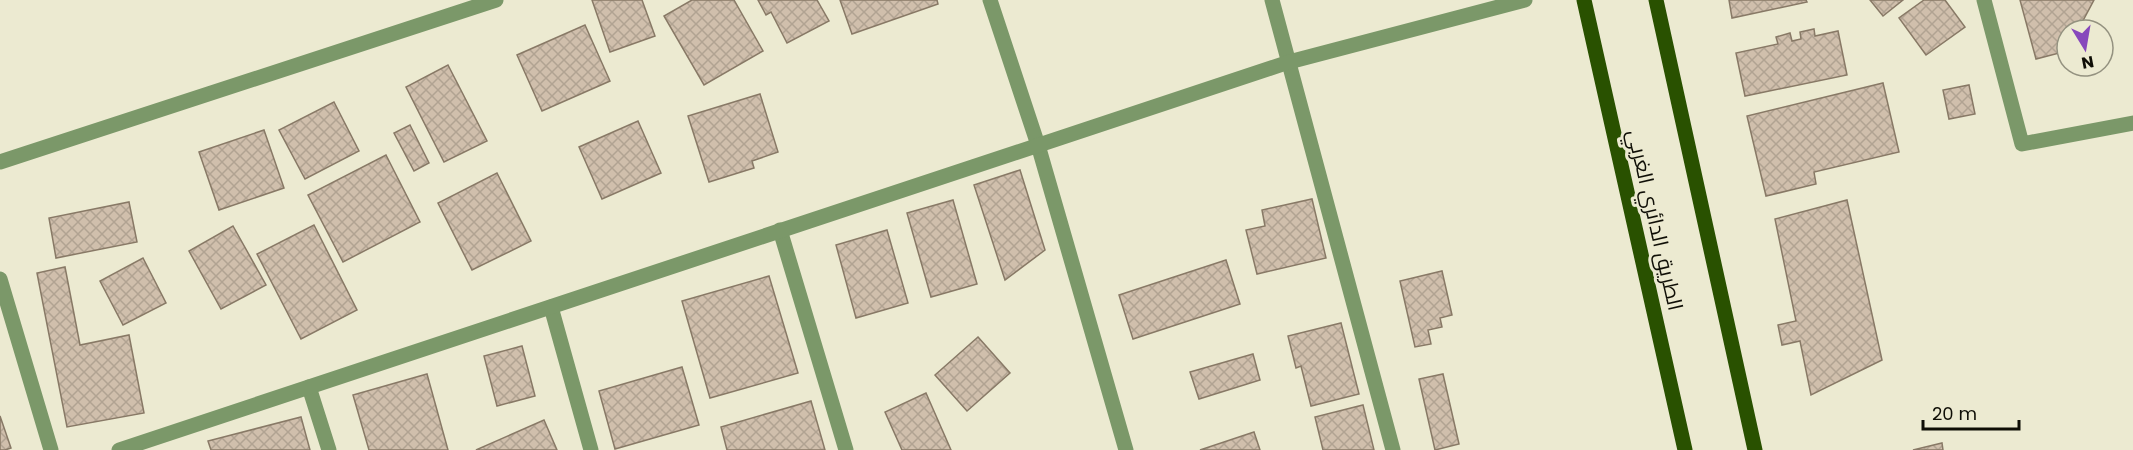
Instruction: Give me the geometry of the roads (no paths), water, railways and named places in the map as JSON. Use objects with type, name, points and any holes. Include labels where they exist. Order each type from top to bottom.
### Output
[{"type":"main road","name":"الطريق الدائري الغربي","points":[[1584,0],[1685,450]]},
{"type":"main road","points":[[1656,0],[1755,450]]},
{"type":"street","points":[[990,0],[1038,145],[1126,450]]},
{"type":"street","points":[[1272,0],[1393,450]]},
{"type":"street","points":[[119,450],[1289,62],[1525,0]]},
{"type":"street","points":[[1984,0],[2022,144],[2133,123]]},
{"type":"street","points":[[0,162],[490,1]]},
{"type":"street","points":[[780,230],[846,450]]},
{"type":"street","points":[[0,279],[51,450]]},
{"type":"street","points":[[551,307],[591,450]]},
{"type":"street","points":[[309,387],[329,450]]}]
